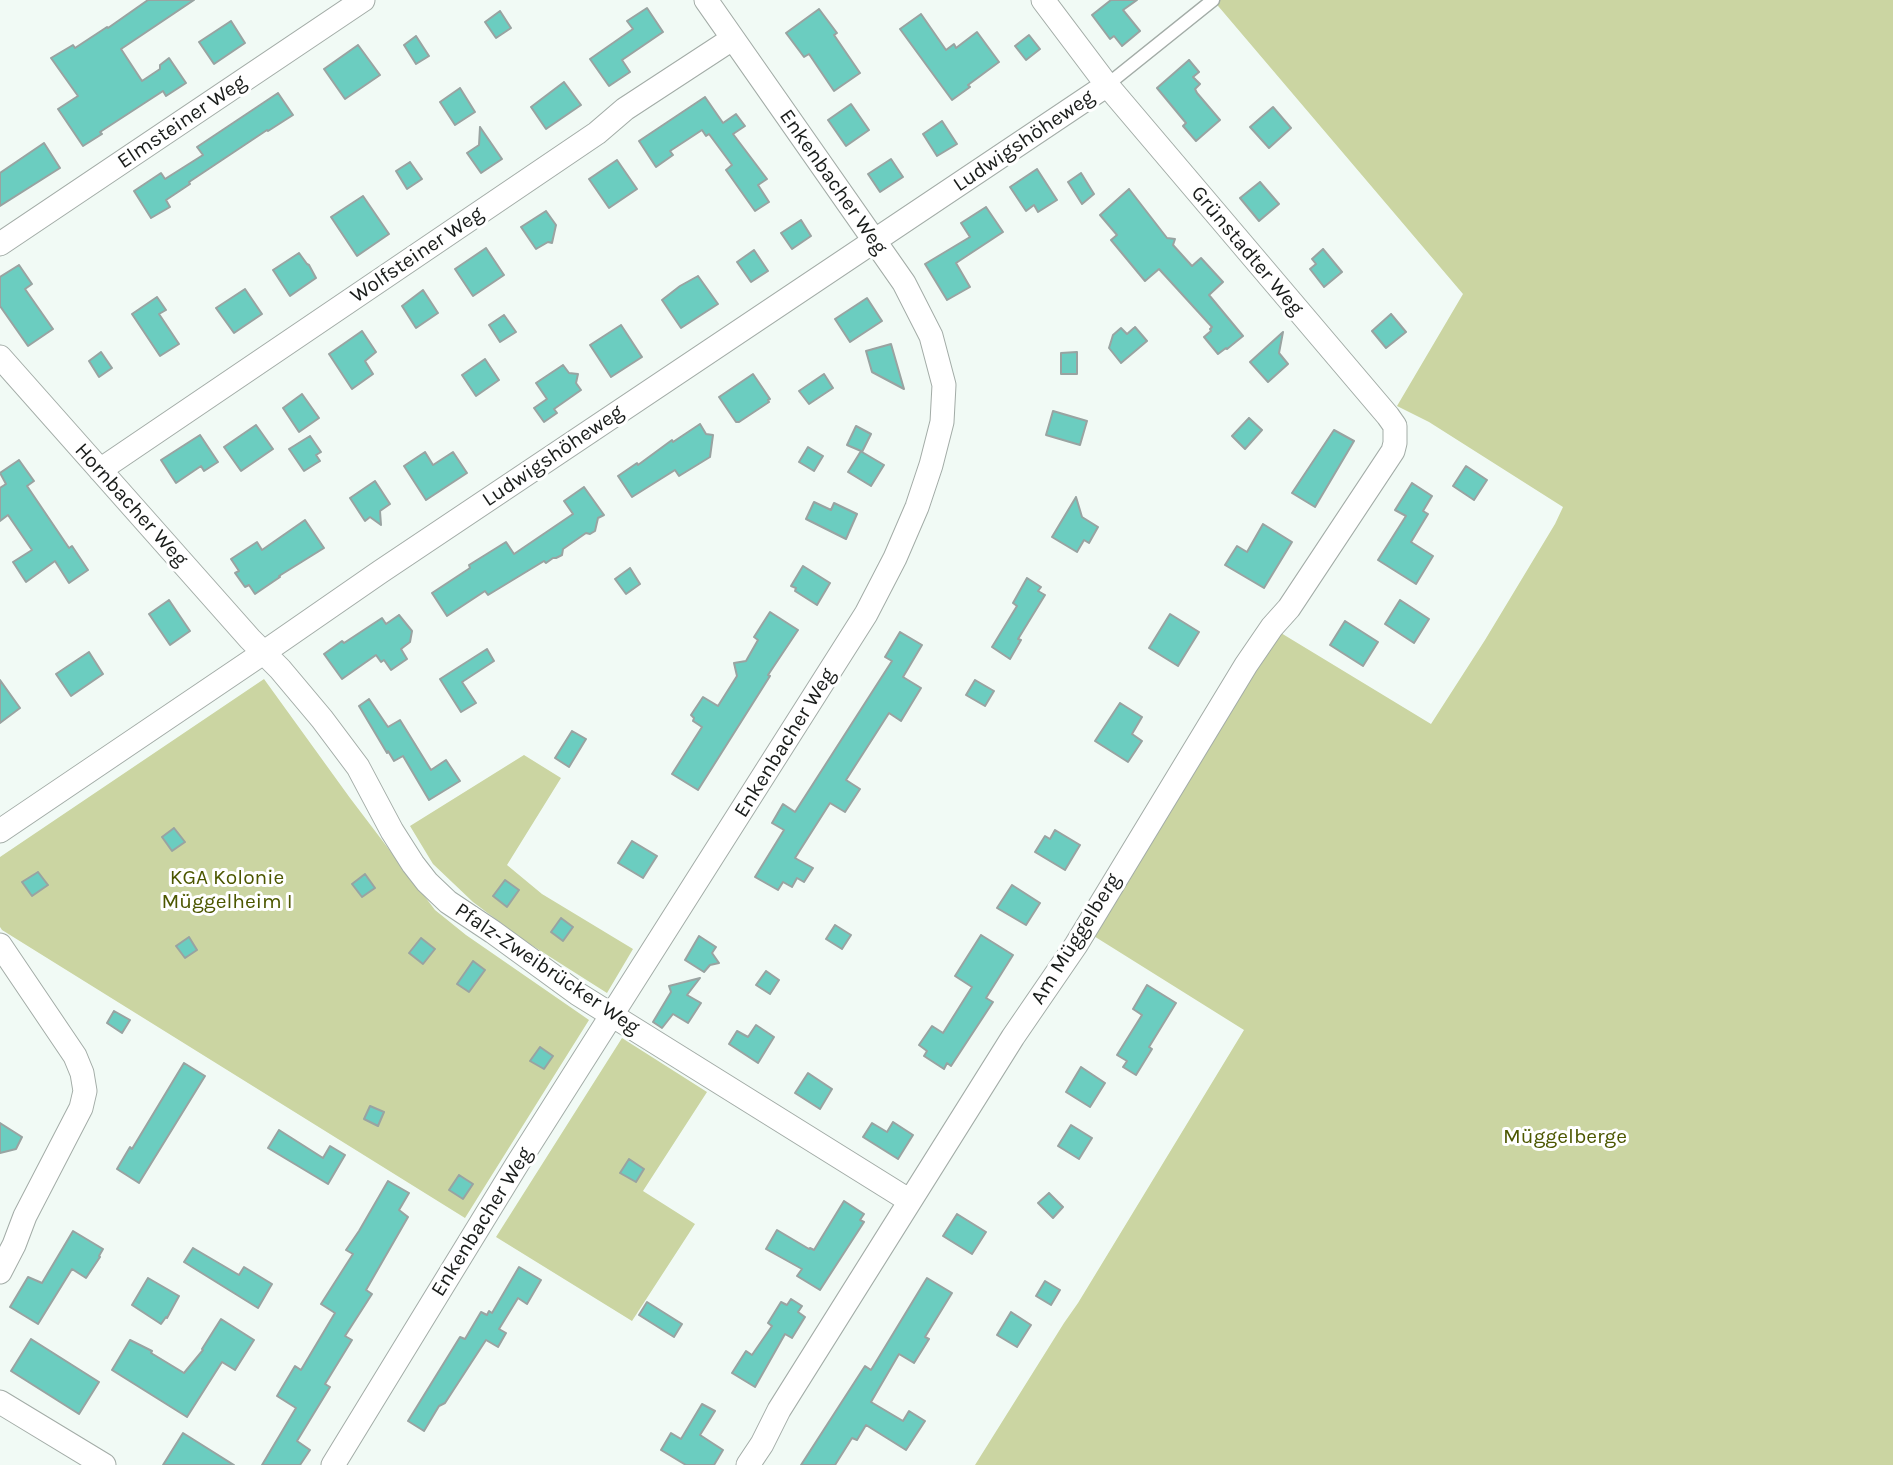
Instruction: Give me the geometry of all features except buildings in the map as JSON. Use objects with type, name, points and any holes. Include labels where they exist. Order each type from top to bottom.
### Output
[{"type":"street","name":"Elmsteiner Weg","points":[[0,244],[363,0]]},
{"type":"street","name":"Enkenbacher Weg","points":[[333,1465],[516,1166],[866,614],[917,507],[942,422],[944,385],[931,336],[904,283],[706,0]]},
{"type":"street","name":"Grünstadter Weg","points":[[1042,0],[1107,85],[1388,416]]},
{"type":"street","name":"Wolfsteiner Weg","points":[[100,470],[587,140],[625,109],[732,39]]},
{"type":"street","name":"Ludwigshöheweg","points":[[0,831],[380,572],[1107,85]]},
{"type":"street","name":"Hornbacher Weg","points":[[0,357],[263,653]]},
{"type":"street","name":"Am Müggelberg","points":[[748,1465],[779,1410],[1013,1037],[1076,945],[1246,665],[1272,627],[1289,608],[1393,451],[1395,426],[1388,416]]},
{"type":"street","name":"Pfalz-Zweibrücker Weg","points":[[263,653],[280,669],[340,741],[358,767],[406,852],[427,882],[448,902],[578,994],[910,1201]]},
{"type":"street","points":[[0,945],[75,1056],[85,1091],[81,1108],[25,1216],[0,1272]]},
{"type":"street","points":[[0,1402],[104,1465]]},
{"type":"lane","points":[[1107,85],[1213,0]]},
{"type":"green space","name":"Müggelberge","points":[[1213,0],[1893,0],[1893,1465],[975,1465],[1078,1303],[1244,1030],[1089,933],[1276,630],[1431,724],[1485,640],[1563,507],[1429,422],[1397,406],[1463,294]]},
{"type":"green space","name":"KGA Kolonie Müggelheim I","points":[[264,679],[435,910],[466,935],[589,1020],[465,1218],[0,927],[0,857]]},
{"type":"green space","points":[[524,755],[561,778],[507,865],[542,894],[633,949],[607,993],[525,941],[473,902],[433,864],[410,826]]},
{"type":"green space","points":[[622,1038],[707,1092],[643,1191],[695,1224],[632,1321],[496,1237]]}]
